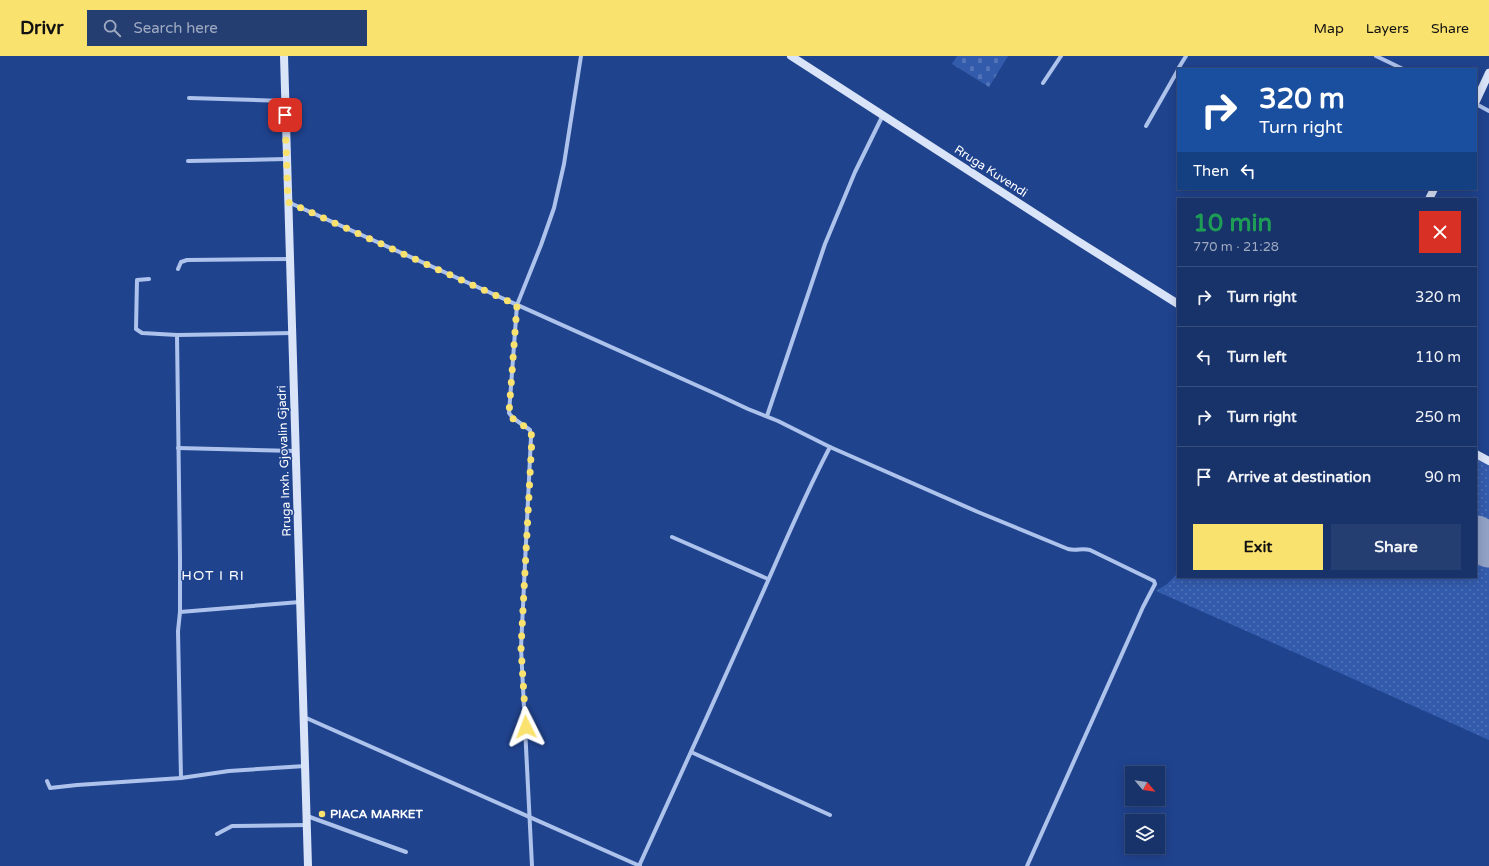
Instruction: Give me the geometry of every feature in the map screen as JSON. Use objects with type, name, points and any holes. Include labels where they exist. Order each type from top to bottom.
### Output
[{"type":"main road","name":"Rruga Inxh. Gjovalin Gjadri","points":[[284,56],[308,866]]},
{"type":"main road","name":"Rruga Kuvendi","points":[[791,56],[1177,303]]},
{"type":"main road","points":[[1477,99],[1489,73]]},
{"type":"main road","points":[[1477,455],[1489,461]]},
{"type":"street","points":[[532,866],[521,648],[532,437],[530,430],[512,418],[509,413],[517,305],[554,208],[564,164],[581,56]]},
{"type":"street","points":[[1044,83],[1060,56]]},
{"type":"street","points":[[1179,68],[1186,56]]},
{"type":"street","points":[[1376,56],[1401,68]]},
{"type":"street","points":[[1146,126],[1177,71]]},
{"type":"street","points":[[189,98],[285,101]]},
{"type":"street","points":[[1477,105],[1489,111]]},
{"type":"street","points":[[767,416],[825,244],[855,172],[883,115]]},
{"type":"street","points":[[188,161],[287,159]]},
{"type":"street","points":[[288,202],[716,394],[748,410],[767,416],[830,446],[978,512],[1068,549],[1072,550],[1085,548],[1154,581],[1155,584],[1143,607],[1027,866]]},
{"type":"street","points":[[178,269],[181,262],[187,260],[290,259]]},
{"type":"street","points":[[149,279],[138,280],[136,329],[142,334],[292,333]]},
{"type":"street","points":[[177,334],[180,612],[178,631],[181,778]]},
{"type":"street","points":[[303,717],[640,866],[768,579],[830,446]]},
{"type":"street","points":[[178,448],[295,451]]},
{"type":"street","points":[[672,537],[768,579]]},
{"type":"street","points":[[180,612],[300,602]]},
{"type":"street","points":[[691,752],[830,815]]},
{"type":"street","points":[[47,781],[50,788],[181,778],[229,771],[305,766]]},
{"type":"street","points":[[217,834],[232,826],[307,821],[406,852]]},
{"type":"green space","points":[[957,56],[1008,56],[989,87],[952,64]]},
{"type":"green space","points":[[1477,457],[1489,463],[1489,740],[1156,591],[1167,584],[1177,574],[1177,578],[1477,578]]},
{"type":"runway","points":[[1477,539],[1489,545]]},
{"type":"place","name":"PIACA MARKET","points":[[322,814]]},
{"type":"district","name":"HOT I RI","points":[[213,575]]},
{"type":"route","points":[[285,115],[288,202],[517,305],[509,413],[512,418],[530,430],[532,437],[521,648],[526,727]]}]
